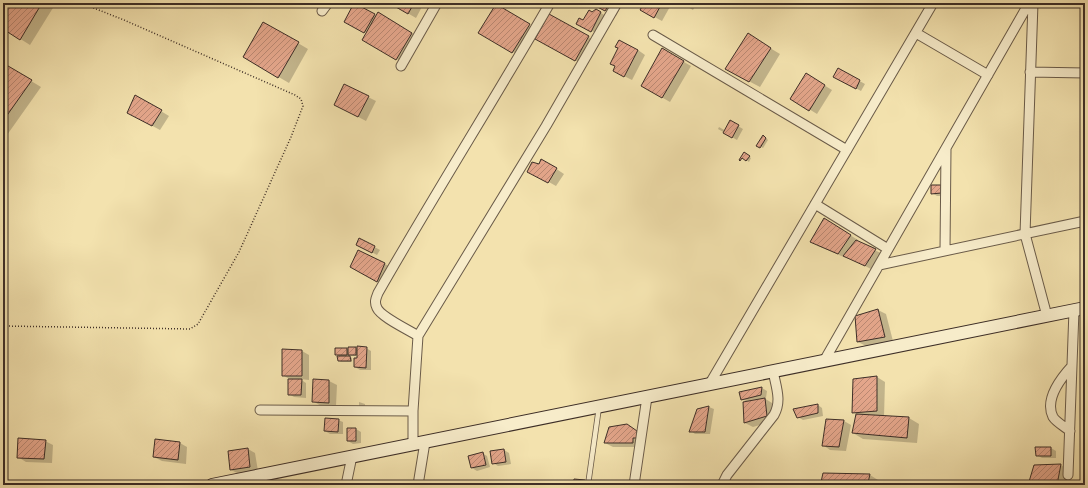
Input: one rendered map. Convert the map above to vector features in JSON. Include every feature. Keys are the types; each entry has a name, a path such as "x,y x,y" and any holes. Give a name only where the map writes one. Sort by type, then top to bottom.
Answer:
{"main road":[{"path":"212,485 1080,309"}],"street":[{"path":"322,11 328,3"},
{"path":"401,66 437,3"},
{"path":"418,336 390,320 377,308 375,301 378,292 550,3"},
{"path":"418,485 419,443 413,411 418,336 546,126 617,3"},
{"path":"709,384 934,3"},
{"path":"824,361 1029,3"},
{"path":"1033,3 1025,234 1047,316"},
{"path":"916,33 988,74"},
{"path":"652,35 847,150"},
{"path":"1030,72 1085,73"},
{"path":"945,250 946,148"},
{"path":"815,204 888,249"},
{"path":"879,264 1085,222"},
{"path":"1068,476 1072,366 1080,309"},
{"path":"1070,431 1053,417 1051,410 1052,401 1059,382 1072,366"},
{"path":"722,485 727,475 778,408 779,400 773,371"},
{"path":"634,485 648,397"},
{"path":"260,410 413,411"},
{"path":"346,485 352,456"}],"lane":[{"path":"588,485 599,407"}],"path":[{"path":"3,326 190,329 194,327 198,324 239,252 291,137 303,106 301,99 296,95 124,20 81,3"}],"building":[{"path":"3,3 42,3 20,40 3,29"},
{"path":"354,3 375,14 364,33 344,22"},
{"path":"389,3 414,3 408,14"},
{"path":"590,3 610,3 605,11"},
{"path":"644,3 662,3 654,18 640,10"},
{"path":"496,4 530,24 512,53 478,33"},
{"path":"596,9 601,12 591,32 576,24 579,18 583,20 589,10 592,12"},
{"path":"378,12 412,33 396,60 362,40"},
{"path":"549,14 589,36 575,61 535,39"},
{"path":"263,22 299,42 278,78 243,57"},
{"path":"748,33 771,48 749,82 725,69"},
{"path":"619,40 638,50 624,77 613,71 615,66 610,64 618,48 615,47"},
{"path":"662,48 684,61 662,98 641,86"},
{"path":"3,63 32,80 3,121"},
{"path":"838,68 860,80 856,89 833,77"},
{"path":"806,73 825,85 809,111 790,99"},
{"path":"344,84 369,96 358,117 334,105"},
{"path":"135,95 162,110 152,126 127,113"},
{"path":"730,120 739,125 732,138 723,133"},
{"path":"763,135 766,138 760,148 756,146"},
{"path":"744,152 750,156 746,161 742,158 740,161 739,160"},
{"path":"541,159 557,168 548,183 527,172 532,162 539,164"},
{"path":"931,185 941,185 941,193 931,194"},
{"path":"824,218 851,235 838,254 810,242"},
{"path":"359,238 375,246 372,253 356,245"},
{"path":"856,240 876,249 865,266 843,256"},
{"path":"358,250 385,263 377,282 350,267"},
{"path":"878,309 885,337 857,342 855,316"},
{"path":"357,346 367,347 366,368 354,367 354,358 357,358"},
{"path":"348,347 356,347 356,355 348,355"},
{"path":"335,348 347,348 347,355 335,355"},
{"path":"282,349 302,350 302,376 282,376"},
{"path":"337,356 350,356 351,361 338,361"},
{"path":"877,376 877,411 852,413 853,379"},
{"path":"288,379 302,379 301,395 288,395"},
{"path":"313,379 329,380 329,403 312,402"},
{"path":"762,387 761,395 741,400 739,392"},
{"path":"765,398 767,416 744,423 743,402"},
{"path":"818,404 818,413 797,418 793,409"},
{"path":"709,406 705,432 689,432 697,409"},
{"path":"856,414 909,417 907,438 852,433"},
{"path":"325,418 339,419 338,432 324,431"},
{"path":"826,419 844,420 839,447 822,446"},
{"path":"627,424 637,431 637,438 633,438 633,443 604,443 609,427"},
{"path":"347,428 356,428 356,441 347,441"},
{"path":"18,438 46,440 44,459 17,458"},
{"path":"155,439 180,442 178,460 153,457"},
{"path":"1035,447 1051,447 1051,456 1036,456"},
{"path":"248,448 250,467 230,470 228,451"},
{"path":"504,449 506,462 492,464 490,451"},
{"path":"483,452 486,465 471,468 468,456"},
{"path":"1061,464 1057,485 1028,485 1034,465"},
{"path":"823,473 870,474 868,483 821,482"},
{"path":"574,479 585,480 584,485 573,485"},
{"path":"532,481 548,482 548,485 532,485"}]}
